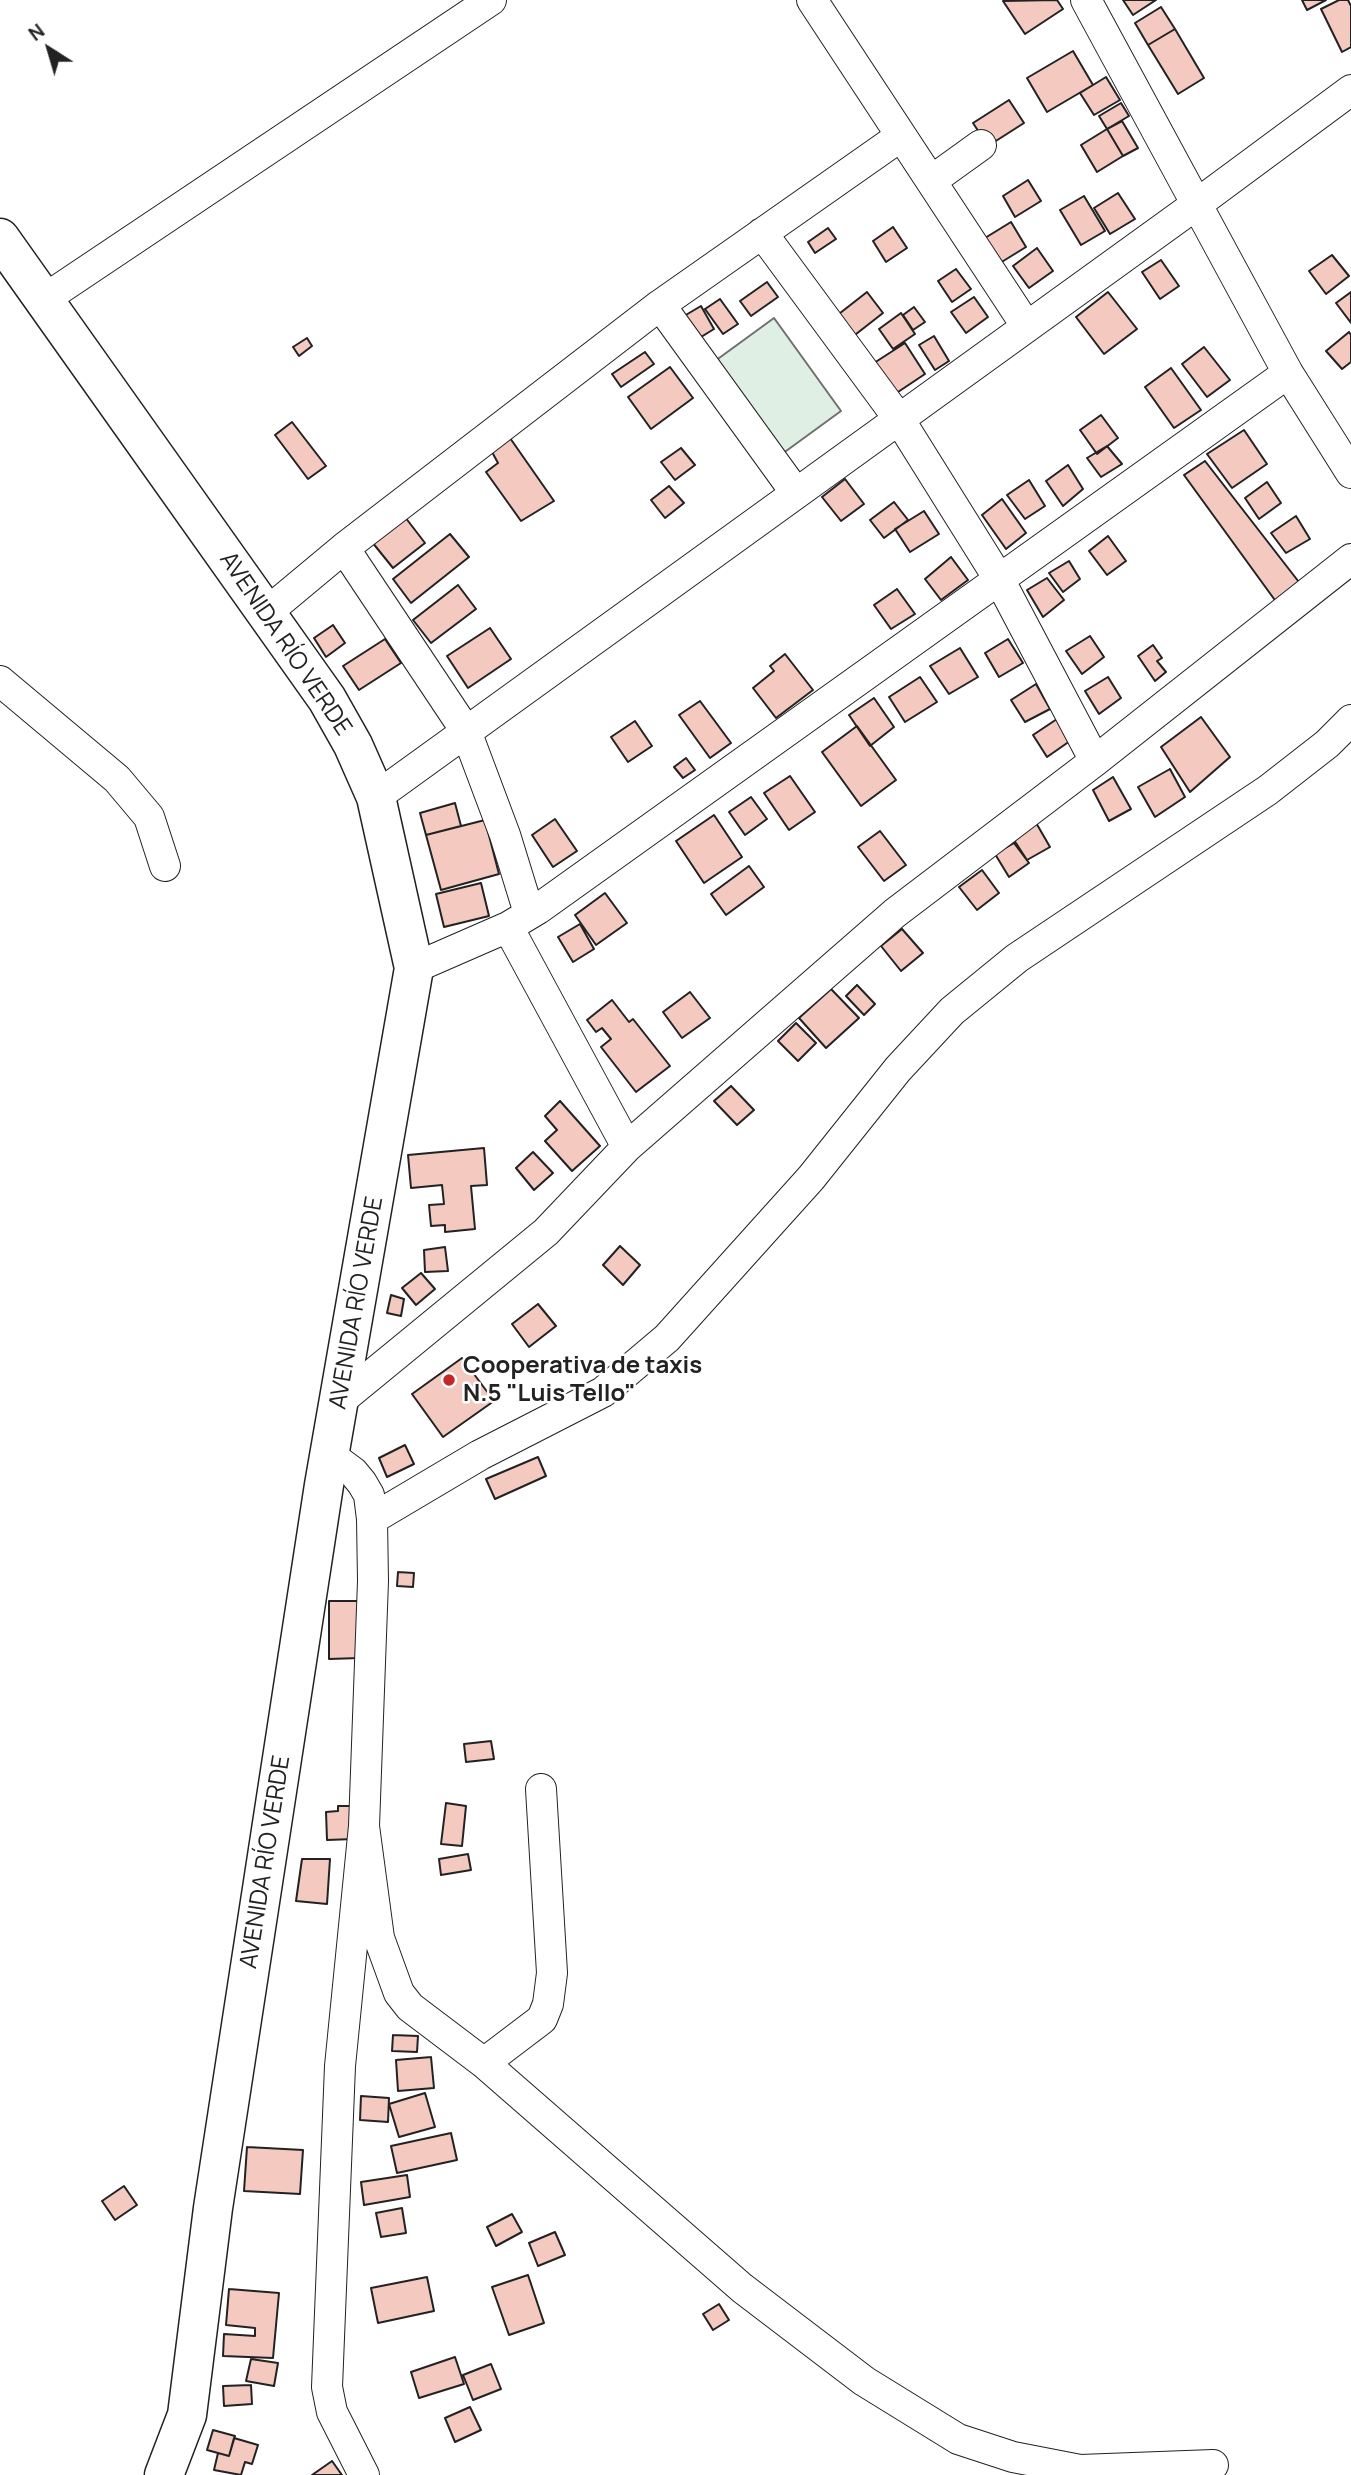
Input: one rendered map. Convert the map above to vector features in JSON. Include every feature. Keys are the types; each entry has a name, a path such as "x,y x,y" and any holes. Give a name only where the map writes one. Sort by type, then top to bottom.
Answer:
{"main road":[{"name":"AVENIDA RÍO VERDE","path":"0,238 327,699 353,745 376,797 414,968 330,1455 213,2208 187,2415 164,2475"}],"street":[{"path":"43,300 491,0"},
{"path":"812,0 1027,327"},
{"path":"1086,0 1289,373 1351,473"},
{"path":"376,797 1351,90"},
{"path":"266,613 344,548 660,305 901,136"},
{"path":"931,181 981,145"},
{"path":"762,233 899,419 999,579 1096,761"},
{"path":"660,305 796,493"},
{"path":"414,968 518,920 549,901 1289,373"},
{"path":"344,548 466,731 505,835 518,920 627,1147"},
{"path":"340,1401 546,1232 627,1147 895,913 1096,761 1351,559"},
{"path":"0,681 117,779 149,817 165,866"},
{"path":"372,1519 480,1455 603,1392 667,1338 811,1178 898,1069 952,1011 1017,958 1268,790 1339,749 1351,720"},
{"path":"330,1455 344,1464 362,1483 369,1495 372,1519 373,1581 364,1826 340,2066 327,2387 332,2412 364,2475"},
{"path":"484,2063 542,2019 548,2004 552,1973 541,1788"},
{"path":"364,1826 379,1938 399,1993 426,2021 484,2063 742,2288 864,2381 958,2439 1013,2457 1080,2469 1213,2465"}],"green space":[{"path":"774,318 841,411 782,454 715,361"}],"building":[{"path":"1057,0 1063,9 1025,34 1003,1"},
{"path":"1123,0 1156,0 1133,15"},
{"path":"1302,0 1326,0 1307,10"},
{"path":"1339,0 1348,0 1351,6 1351,47 1342,52 1321,9"},
{"path":"1161,7 1175,29 1148,45 1135,23"},
{"path":"1175,29 1204,78 1178,94 1148,45"},
{"path":"1073,51 1093,85 1047,112 1027,78"},
{"path":"1106,77 1120,100 1094,115 1080,93"},
{"path":"1009,100 1024,123 988,146 973,123"},
{"path":"1121,103 1129,116 1107,129 1099,116"},
{"path":"1122,121 1138,148 1123,156 1107,129"},
{"path":"1107,129 1123,156 1097,172 1081,145"},
{"path":"1028,180 1041,201 1015,217 1003,196"},
{"path":"1118,193 1135,219 1110,234 1094,208"},
{"path":"1084,196 1105,231 1081,245 1060,210"},
{"path":"1011,222 1026,247 1000,263 985,238"},
{"path":"893,227 907,248 886,262 873,241"},
{"path":"828,228 836,239 815,253 808,242"},
{"path":"1037,248 1053,271 1029,288 1013,266"},
{"path":"1332,255 1349,276 1326,294 1309,271"},
{"path":"1161,260 1179,286 1160,299 1142,272"},
{"path":"956,269 971,289 952,302 938,281"},
{"path":"767,282 778,297 751,316 740,301"},
{"path":"867,292 883,313 851,338 835,317"},
{"path":"1108,292 1137,329 1104,354 1076,317"},
{"path":"1351,292 1351,323 1336,303"},
{"path":"974,297 988,317 966,333 951,312"},
{"path":"720,299 738,324 723,334 705,309"},
{"path":"701,306 714,329 693,342 679,319"},
{"path":"914,307 925,322 913,330 903,315"},
{"path":"901,313 915,334 893,349 879,329"},
{"path":"1349,332 1351,362 1342,369 1326,351"},
{"path":"934,336 949,361 935,370 919,345"},
{"path":"307,338 312,346 299,356 293,347"},
{"path":"905,343 925,374 895,394 874,363"},
{"path":"1204,347 1230,380 1207,397 1182,364"},
{"path":"645,352 654,364 621,387 612,374"},
{"path":"670,367 693,398 651,429 628,397"},
{"path":"1171,368 1201,410 1174,428 1145,387"},
{"path":"1101,415 1118,438 1097,454 1080,430"},
{"path":"292,422 326,466 308,479 275,435"},
{"path":"1244,430 1267,464 1232,488 1207,454"},
{"path":"510,438 554,501 521,521 486,472 498,463 492,452"},
{"path":"1107,446 1122,464 1101,477 1087,458"},
{"path":"681,448 695,465 675,480 661,462"},
{"path":"1205,461 1302,586 1277,603 1184,475"},
{"path":"1068,465 1083,489 1063,506 1046,481"},
{"path":"845,479 864,504 841,521 822,497"},
{"path":"1029,480 1045,506 1025,519 1007,495"},
{"path":"1267,482 1281,503 1259,519 1245,498"},
{"path":"669,486 684,503 665,518 651,500"},
{"path":"1002,499 1026,533 1006,549 982,515"},
{"path":"894,502 908,520 884,538 870,520"},
{"path":"924,511 939,534 910,552 895,529"},
{"path":"1296,516 1310,539 1286,553 1271,533"},
{"path":"405,517 425,543 393,568 372,542"},
{"path":"450,534 469,557 411,603 393,579"},
{"path":"1108,536 1126,561 1107,575 1089,551"},
{"path":"951,557 968,580 941,600 925,579"},
{"path":"1069,561 1080,579 1063,592 1049,573"},
{"path":"1047,578 1064,600 1043,617 1027,590"},
{"path":"458,585 476,609 431,643 413,620"},
{"path":"897,589 915,614 891,629 874,605"},
{"path":"333,625 345,643 326,657 314,638"},
{"path":"490,628 511,659 468,688 447,656"},
{"path":"1090,636 1104,657 1082,674 1066,651"},
{"path":"385,639 401,663 359,690 343,666"},
{"path":"1008,639 1023,663 999,677 985,653"},
{"path":"1153,645 1162,658 1157,661 1166,672 1155,681 1138,656"},
{"path":"960,648 978,677 949,694 930,666"},
{"path":"785,654 813,690 776,718 753,688 774,671 770,666"},
{"path":"920,677 937,702 905,722 889,697"},
{"path":"1108,677 1121,698 1099,714 1085,691"},
{"path":"1036,684 1050,709 1025,722 1011,700"},
{"path":"874,698 894,727 870,746 849,715"},
{"path":"700,701 731,743 710,758 679,715"},
{"path":"1201,717 1230,757 1190,792 1161,747"},
{"path":"1057,719 1070,741 1047,757 1033,735"},
{"path":"635,721 652,746 628,762 611,737"},
{"path":"857,726 896,780 861,806 822,752"},
{"path":"686,758 695,770 683,778 674,767"},
{"path":"1170,769 1185,797 1155,817 1138,787"},
{"path":"790,776 815,812 789,830 764,793"},
{"path":"1113,777 1131,809 1109,821 1093,790"},
{"path":"751,797 767,819 745,835 729,812"},
{"path":"455,803 461,826 426,835 420,813"},
{"path":"714,815 742,857 704,883 676,841"},
{"path":"555,819 577,851 553,867 532,835"},
{"path":"485,820 499,874 441,890 426,835"},
{"path":"1035,821 1050,847 1027,860 1012,837"},
{"path":"880,831 906,865 884,881 858,847"},
{"path":"1014,843 1029,863 1009,877 995,854"},
{"path":"749,866 764,887 726,915 711,894"},
{"path":"982,870 999,893 977,910 959,887"},
{"path":"481,883 489,916 444,927 436,894"},
{"path":"605,893 627,923 596,945 575,915"},
{"path":"580,924 594,949 573,962 558,937"},
{"path":"902,929 923,953 901,971 881,946"},
{"path":"857,985 875,1004 864,1015 846,996"},
{"path":"831,989 859,1018 826,1048 799,1018"},
{"path":"690,992 710,1018 682,1038 663,1012"},
{"path":"612,1000 629,1022 633,1019 670,1066 636,1092 601,1047 611,1039 602,1028 596,1032 587,1020"},
{"path":"796,1023 816,1043 798,1061 778,1041"},
{"path":"731,1086 754,1110 737,1125 714,1101"},
{"path":"560,1101 600,1146 572,1171 545,1141 557,1130 545,1116"},
{"path":"484,1148 487,1185 471,1186 475,1229 445,1232 445,1225 431,1226 429,1205 444,1204 442,1185 411,1188 408,1155"},
{"path":"533,1152 553,1173 534,1190 516,1168"},
{"path":"620,1246 640,1265 623,1285 603,1265"},
{"path":"445,1247 448,1271 425,1272 424,1250"},
{"path":"421,1273 435,1289 416,1305 402,1288"},
{"path":"391,1295 404,1299 401,1316 387,1313"},
{"path":"538,1304 556,1326 529,1347 512,1324"},
{"path":"462,1358 494,1401 443,1437 412,1394"},
{"path":"405,1445 414,1464 387,1477 379,1458"},
{"path":"538,1457 546,1476 495,1499 486,1479"},
{"path":"398,1572 414,1573 413,1587 397,1586"},
{"path":"329,1601 360,1601 360,1658 329,1659"},
{"path":"491,1741 494,1759 466,1762 464,1744"},
{"path":"446,1803 466,1806 462,1846 441,1844"},
{"path":"338,1806 353,1806 354,1839 327,1840 326,1812 338,1811"},
{"path":"468,1854 471,1870 441,1875 439,1859"},
{"path":"302,1859 330,1859 327,1904 296,1901"},
{"path":"393,2035 418,2036 417,2052 392,2051"},
{"path":"431,2057 434,2088 398,2091 396,2060"},
{"path":"425,2093 435,2127 399,2137 389,2104"},
{"path":"361,2096 389,2098 388,2122 360,2120"},
{"path":"451,2133 457,2160 397,2173 391,2146"},
{"path":"247,2147 303,2150 300,2194 244,2191"},
{"path":"407,2175 410,2197 364,2205 361,2182"},
{"path":"124,2186 137,2205 115,2220 102,2201"},
{"path":"402,2208 406,2233 381,2237 376,2213"},
{"path":"512,2214 522,2232 496,2246 487,2227"},
{"path":"555,2232 565,2255 538,2266 529,2243"},
{"path":"528,2275 544,2323 509,2335 492,2287"},
{"path":"427,2277 434,2311 378,2323 371,2288"},
{"path":"229,2289 279,2293 273,2358 223,2356 224,2334 255,2336 255,2328 226,2325"},
{"path":"719,2304 729,2320 713,2330 703,2314"},
{"path":"455,2357 464,2384 419,2398 411,2372"},
{"path":"251,2359 278,2363 274,2386 246,2381"},
{"path":"491,2364 501,2389 473,2400 463,2375"},
{"path":"251,2385 252,2404 224,2406 223,2386"},
{"path":"470,2407 481,2430 455,2442 445,2418"},
{"path":"213,2430 235,2436 229,2456 207,2450"},
{"path":"234,2438 258,2445 252,2464 245,2462 241,2475 214,2470 218,2453 229,2456"},
{"path":"332,2461 342,2475 312,2475"}],"place":[{"name":"Cooperativa de taxis N.5 \"Luis Tello\"","path":"449,1380"}]}
